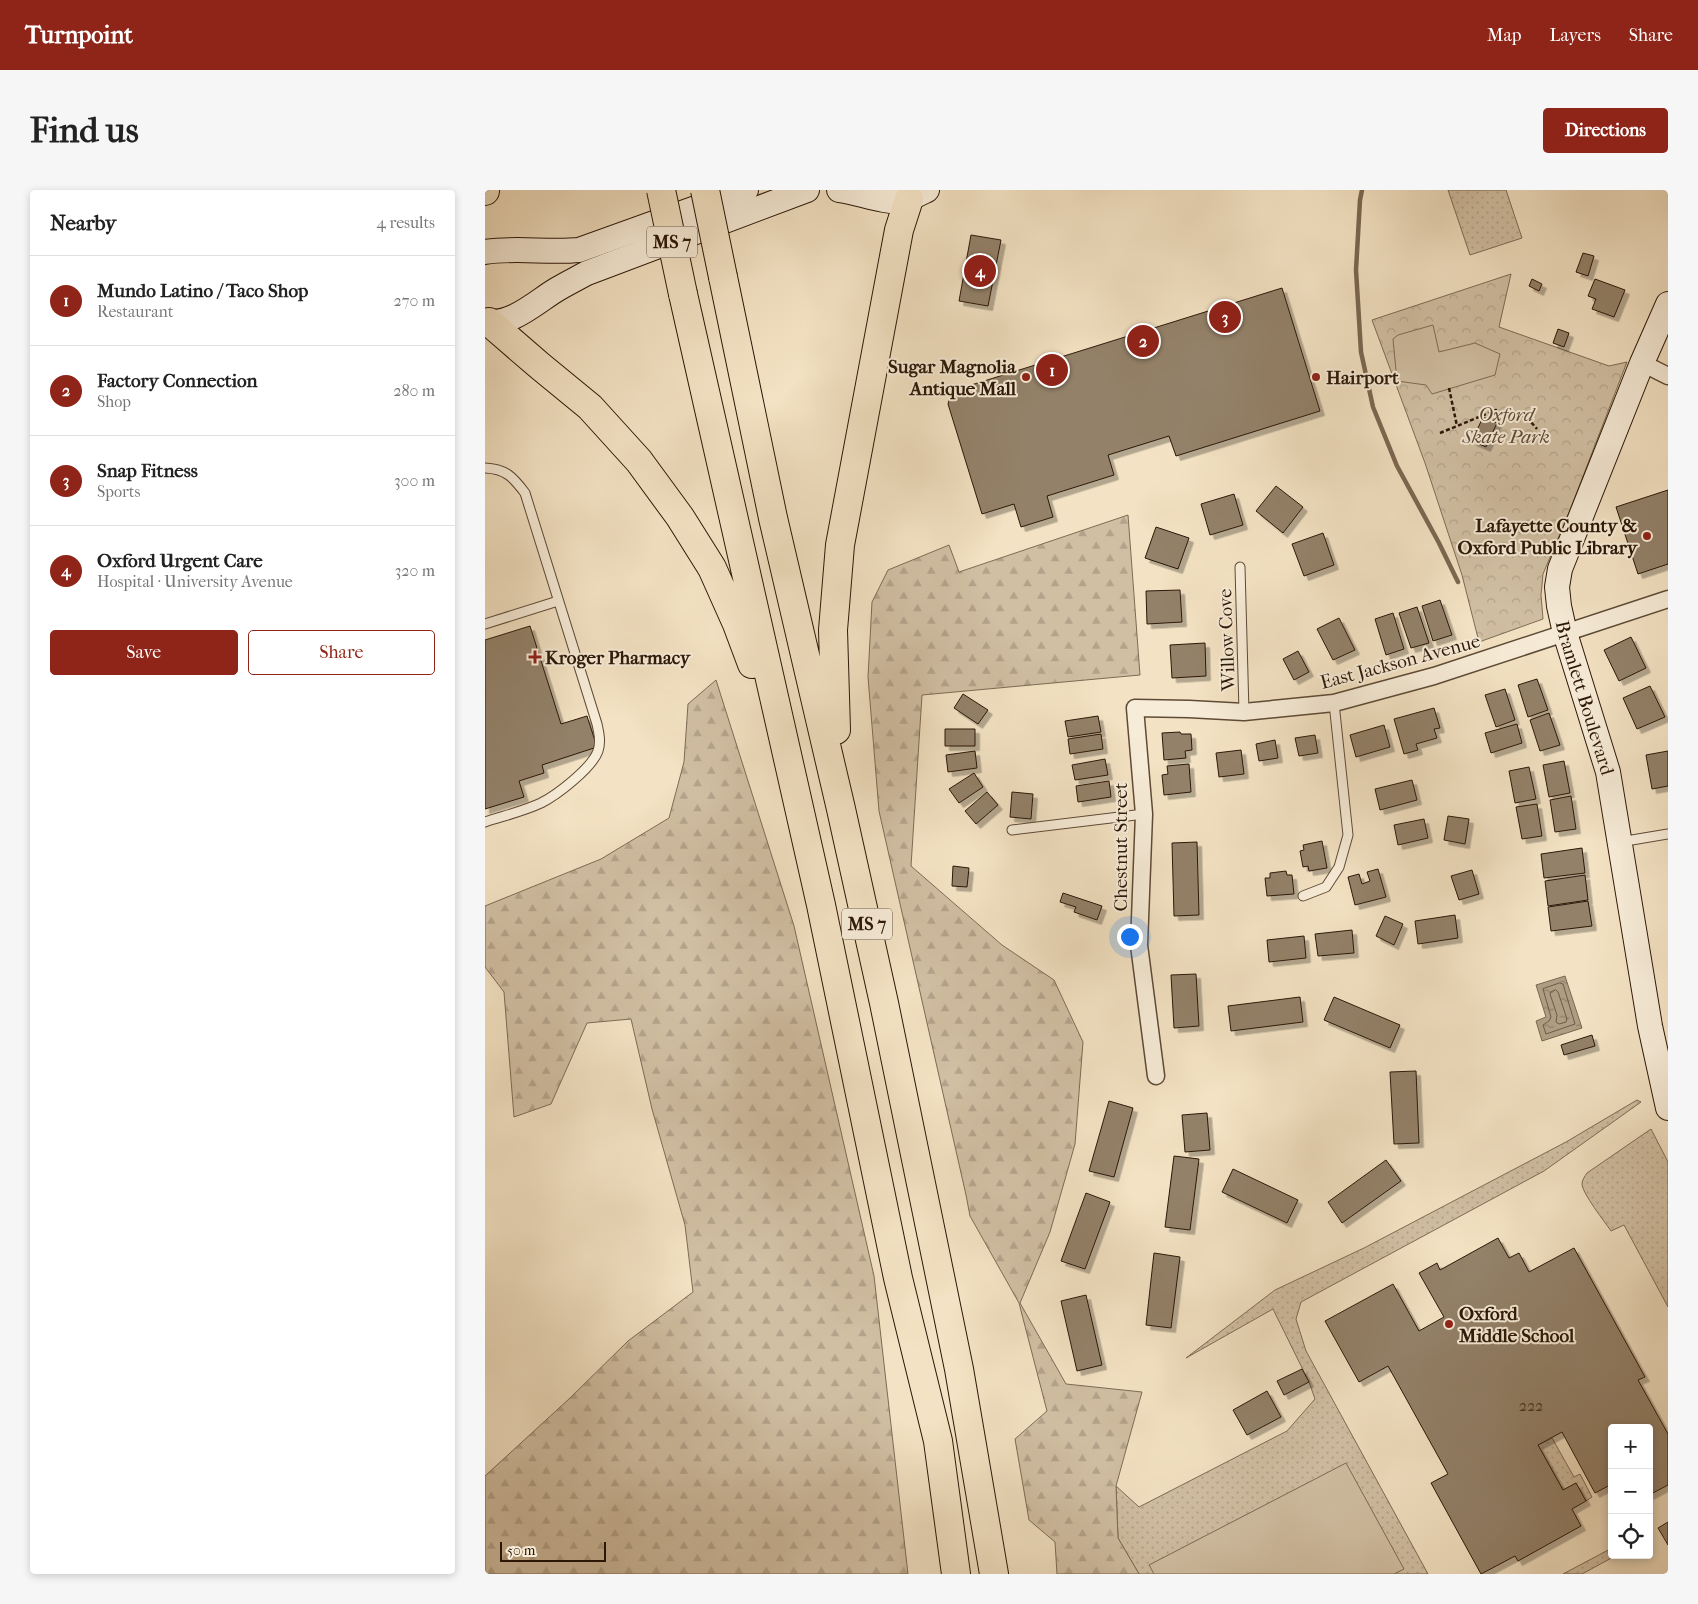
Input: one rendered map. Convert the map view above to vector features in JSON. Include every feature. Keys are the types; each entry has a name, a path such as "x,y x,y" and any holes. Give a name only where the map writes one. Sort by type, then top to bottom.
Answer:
{"highway":[{"name":"MS 7","path":"661,190 821,904 898,1278 938,1441 956,1574"},
{"name":"MS 7","path":"705,190 773,518 884,1003 959,1369 994,1574"},
{"path":"841,809 834,692 833,630 840,545 896,246 918,194"},
{"path":"487,321 590,407 639,461 680,517 712,568 737,624 787,757"}],"street":[{"path":"485,252 507,250 559,252 579,250 746,190"},
{"path":"487,321 507,319 526,310 556,290 587,273 807,190"},
{"path":"839,190 900,201 918,194"},
{"name":"Bramlett Boulevard","path":"1667,1104 1650,1026 1608,772 1565,633 1557,587 1560,569 1642,363 1668,304"},
{"path":"1642,363 1668,376"},
{"name":"East Jackson Avenue","path":"1135,708 1244,712 1334,703 1434,676 1668,599"},
{"name":"Chestnut Street","path":"1135,708 1144,814 1139,945 1156,1076"}],"lane":[{"path":"485,468 505,471 515,479 525,493 597,724 600,739 598,751 591,764 541,803 485,822"},
{"name":"Willow Cove","path":"1240,567 1244,712"},
{"path":"485,624 558,601"},
{"path":"1303,896 1326,887 1339,867 1348,835 1334,703"},
{"path":"1012,830 1144,814"},
{"path":"1619,842 1668,834"}],"path":[{"path":"1449,388 1457,426"},
{"path":"1440,433 1496,410 1498,416 1522,414 1537,429"}],"green space":[{"path":"1448,190 1506,190 1522,238 1470,255"},
{"name":"Oxford Skate Park","path":"1511,274 1499,327 1609,366 1627,362 1570,510 1543,574 1541,595 1543,619 1479,642 1462,575 1425,463 1372,320"},
{"path":"1433,325 1439,352 1475,343 1500,354 1495,375 1432,394 1426,385 1397,381 1393,339 1398,335"},
{"path":"1128,515 1140,675 922,695 911,866 1002,945 1054,980 1083,1042 1075,1144 1050,1232 1020,1303 1066,1384 1142,1392 1116,1486 1118,1538 1139,1574 1057,1574 1055,1542 1029,1520 1015,1439 1047,1411 1019,1303 970,1216 879,811 868,677 872,602 888,570 949,545 959,572"},
{"path":"716,680 794,926 874,1276 908,1574 485,1574 485,1476 570,1398 628,1341 693,1292 685,1225 652,1109 631,1019 587,1023 551,1104 514,1117 504,992 485,967 485,906 601,859 669,818 684,762 688,704"},
{"path":"1637,1100 1641,1102 1544,1171 1301,1302 1296,1319 1306,1351 1428,1574 1139,1574 1118,1538 1116,1486 1139,1507 1287,1431 1315,1399 1309,1382 1273,1309 1186,1358 1275,1290 1364,1248 1566,1142"},
{"path":"1651,1129 1668,1162 1668,1307 1624,1225 1611,1231 1590,1200 1582,1184 1587,1173"},
{"path":"1552,1438 1574,1477 1580,1474 1592,1497 1586,1501 1576,1483 1563,1490 1538,1445"},
{"path":"1346,1463 1404,1569 1394,1574 1154,1574 1149,1565"},
{"path":"1608,1550 1608,1559 1610,1559 1582,1574 1563,1574"}],"water":[{"path":"1565,976 1582,1028 1542,1041 1536,1021 1546,1017 1536,985"}],"building":[{"path":"971,235 1001,240 988,306 959,301"},
{"path":"1583,253 1594,256 1588,276 1576,272"},
{"path":"1532,279 1542,284 1539,291 1529,286"},
{"path":"1595,279 1625,290 1614,317 1592,309 1596,299 1588,296"},
{"path":"1282,288 1320,411 1176,456 1169,436 1108,455 1114,475 1047,496 1053,517 1021,527 1014,504 982,514 948,404 952,391"},
{"path":"1558,329 1569,333 1564,347 1553,343"},
{"path":"1483,417 1497,423 1486,447 1472,441"},
{"path":"1276,486 1303,507 1283,533 1256,511"},
{"name":"Lafayette County & Oxford Public Library","path":"1668,490 1668,564 1638,574 1616,507"},
{"path":"1234,494 1243,525 1210,535 1201,504"},
{"path":"1156,527 1189,538 1178,569 1145,558"},
{"path":"1323,533 1334,565 1304,576 1292,544"},
{"path":"1180,590 1182,622 1147,624 1146,591"},
{"path":"1440,600 1452,635 1433,641 1422,606"},
{"path":"1417,607 1429,643 1411,648 1399,613"},
{"path":"1393,613 1404,649 1386,655 1375,619"},
{"path":"1339,618 1355,650 1333,660 1317,629"},
{"path":"530,626 561,724 587,716 597,747 542,765 544,773 519,781 524,797 485,809 485,640"},
{"path":"1631,637 1646,668 1619,681 1604,650"},
{"path":"1205,643 1206,676 1172,678 1170,645"},
{"path":"1298,651 1309,672 1294,680 1283,659"},
{"path":"1537,679 1548,710 1528,717 1518,685"},
{"path":"1650,686 1665,717 1637,729 1623,698"},
{"path":"1505,689 1515,720 1496,727 1485,695"},
{"path":"963,694 988,710 978,724 954,708"},
{"path":"1434,708 1440,728 1434,729 1437,738 1416,744 1418,750 1404,754 1394,719"},
{"path":"1549,713 1560,745 1540,751 1530,720"},
{"path":"1098,716 1101,732 1068,737 1065,721"},
{"path":"1517,724 1522,743 1491,753 1485,733"},
{"path":"1384,725 1390,747 1356,757 1350,735"},
{"path":"945,729 975,729 975,746 945,746"},
{"path":"1180,732 1181,734 1191,734 1192,750 1185,751 1186,758 1164,760 1162,733"},
{"path":"1101,734 1103,749 1070,754 1068,739"},
{"path":"1315,735 1318,753 1299,756 1295,738"},
{"path":"1275,740 1278,758 1259,761 1256,744"},
{"path":"1241,750 1244,774 1219,777 1216,753"},
{"path":"975,751 977,768 948,772 946,755"},
{"path":"1668,751 1668,786 1652,789 1646,755"},
{"path":"1105,759 1108,775 1075,780 1072,765"},
{"path":"1564,761 1570,793 1549,797 1543,765"},
{"path":"1189,764 1191,792 1164,795 1162,775 1168,774 1167,766"},
{"path":"1529,767 1536,799 1515,803 1509,771"},
{"path":"974,773 983,787 959,803 949,789"},
{"path":"1412,780 1417,800 1380,810 1375,789"},
{"path":"1109,781 1111,797 1078,802 1076,786"},
{"path":"987,792 998,805 976,824 965,811"},
{"path":"1012,792 1033,794 1031,819 1010,817"},
{"path":"1571,796 1576,829 1555,832 1550,800"},
{"path":"1537,804 1542,836 1522,839 1516,807"},
{"path":"1448,816 1469,819 1465,844 1444,840"},
{"path":"1424,819 1428,838 1398,845 1394,825"},
{"path":"1322,841 1327,868 1309,871 1308,866 1303,867 1300,851 1304,850 1303,845"},
{"path":"1197,842 1199,915 1174,916 1172,843"},
{"path":"1582,848 1585,873 1544,878 1541,854"},
{"path":"953,866 969,868 967,887 952,886"},
{"path":"1378,869 1386,897 1355,905 1348,877 1359,874 1362,884 1370,881 1367,872"},
{"path":"1472,870 1479,894 1459,900 1451,876"},
{"path":"1286,871 1287,875 1292,875 1294,894 1267,896 1265,878 1270,878 1270,873"},
{"path":"1585,875 1588,900 1548,906 1545,881"},
{"path":"1063,893 1102,906 1097,920 1074,912 1076,907 1060,902"},
{"path":"1588,901 1592,926 1551,931 1548,907"},
{"path":"1455,915 1458,938 1418,944 1415,921"},
{"path":"1385,916 1403,924 1394,945 1376,936"},
{"path":"1352,930 1354,953 1318,956 1315,934"},
{"path":"1304,936 1306,958 1269,962 1267,940"},
{"path":"1196,974 1199,1026 1174,1028 1171,975"},
{"path":"1300,997 1303,1022 1231,1031 1228,1006"},
{"path":"1334,997 1400,1025 1390,1048 1324,1020"},
{"path":"1592,1035 1595,1046 1564,1055 1561,1045"},
{"path":"1416,1071 1419,1143 1394,1144 1390,1072"},
{"path":"1109,1101 1133,1108 1114,1177 1089,1171"},
{"path":"1207,1113 1210,1150 1185,1152 1182,1115"},
{"path":"1174,1156 1199,1159 1190,1230 1165,1227"},
{"path":"1386,1160 1401,1181 1342,1223 1328,1202"},
{"path":"1233,1169 1298,1200 1287,1223 1222,1192"},
{"path":"1086,1193 1110,1202 1085,1269 1061,1261"},
{"path":"1498,1238 1509,1258 1519,1253 1529,1272 1574,1248 1645,1377 1638,1380 1668,1434 1668,1485 1653,1493 1653,1424 1608,1424 1608,1486 1595,1493 1562,1432 1538,1445 1563,1490 1576,1483 1586,1501 1572,1509 1581,1526 1518,1561 1515,1556 1481,1574 1431,1483 1448,1474 1388,1366 1359,1382 1325,1321 1393,1284 1419,1331 1444,1317 1419,1273 1437,1263 1440,1270"},
{"path":"1154,1253 1180,1257 1171,1328 1146,1325"},
{"path":"1086,1295 1102,1365 1077,1371 1061,1301"},
{"path":"1302,1369 1309,1382 1284,1395 1277,1381"},
{"path":"1267,1391 1281,1417 1247,1435 1233,1410"},
{"path":"1668,1522 1668,1545 1658,1528"}],"waterway":[{"path":"1362,190 1356,270 1361,352 1373,407 1397,466 1458,582"}],"place":[{"name":"Oxford Urgent Care","path":"980,271"},
{"name":"Snap Fitness","path":"1225,317"},
{"name":"Factory Connection","path":"1143,341"},
{"name":"Mundo Latino / Taco Shop","path":"1052,370"},
{"name":"Sugar Magnolia Antique Mall","path":"1026,377"},
{"name":"Hairport","path":"1316,377"},
{"name":"Lafayette County & Oxford Public Library","path":"1647,536"},
{"name":"Kroger Pharmacy","path":"535,657"},
{"name":"Oxford Middle School","path":"1449,1324"}]}
